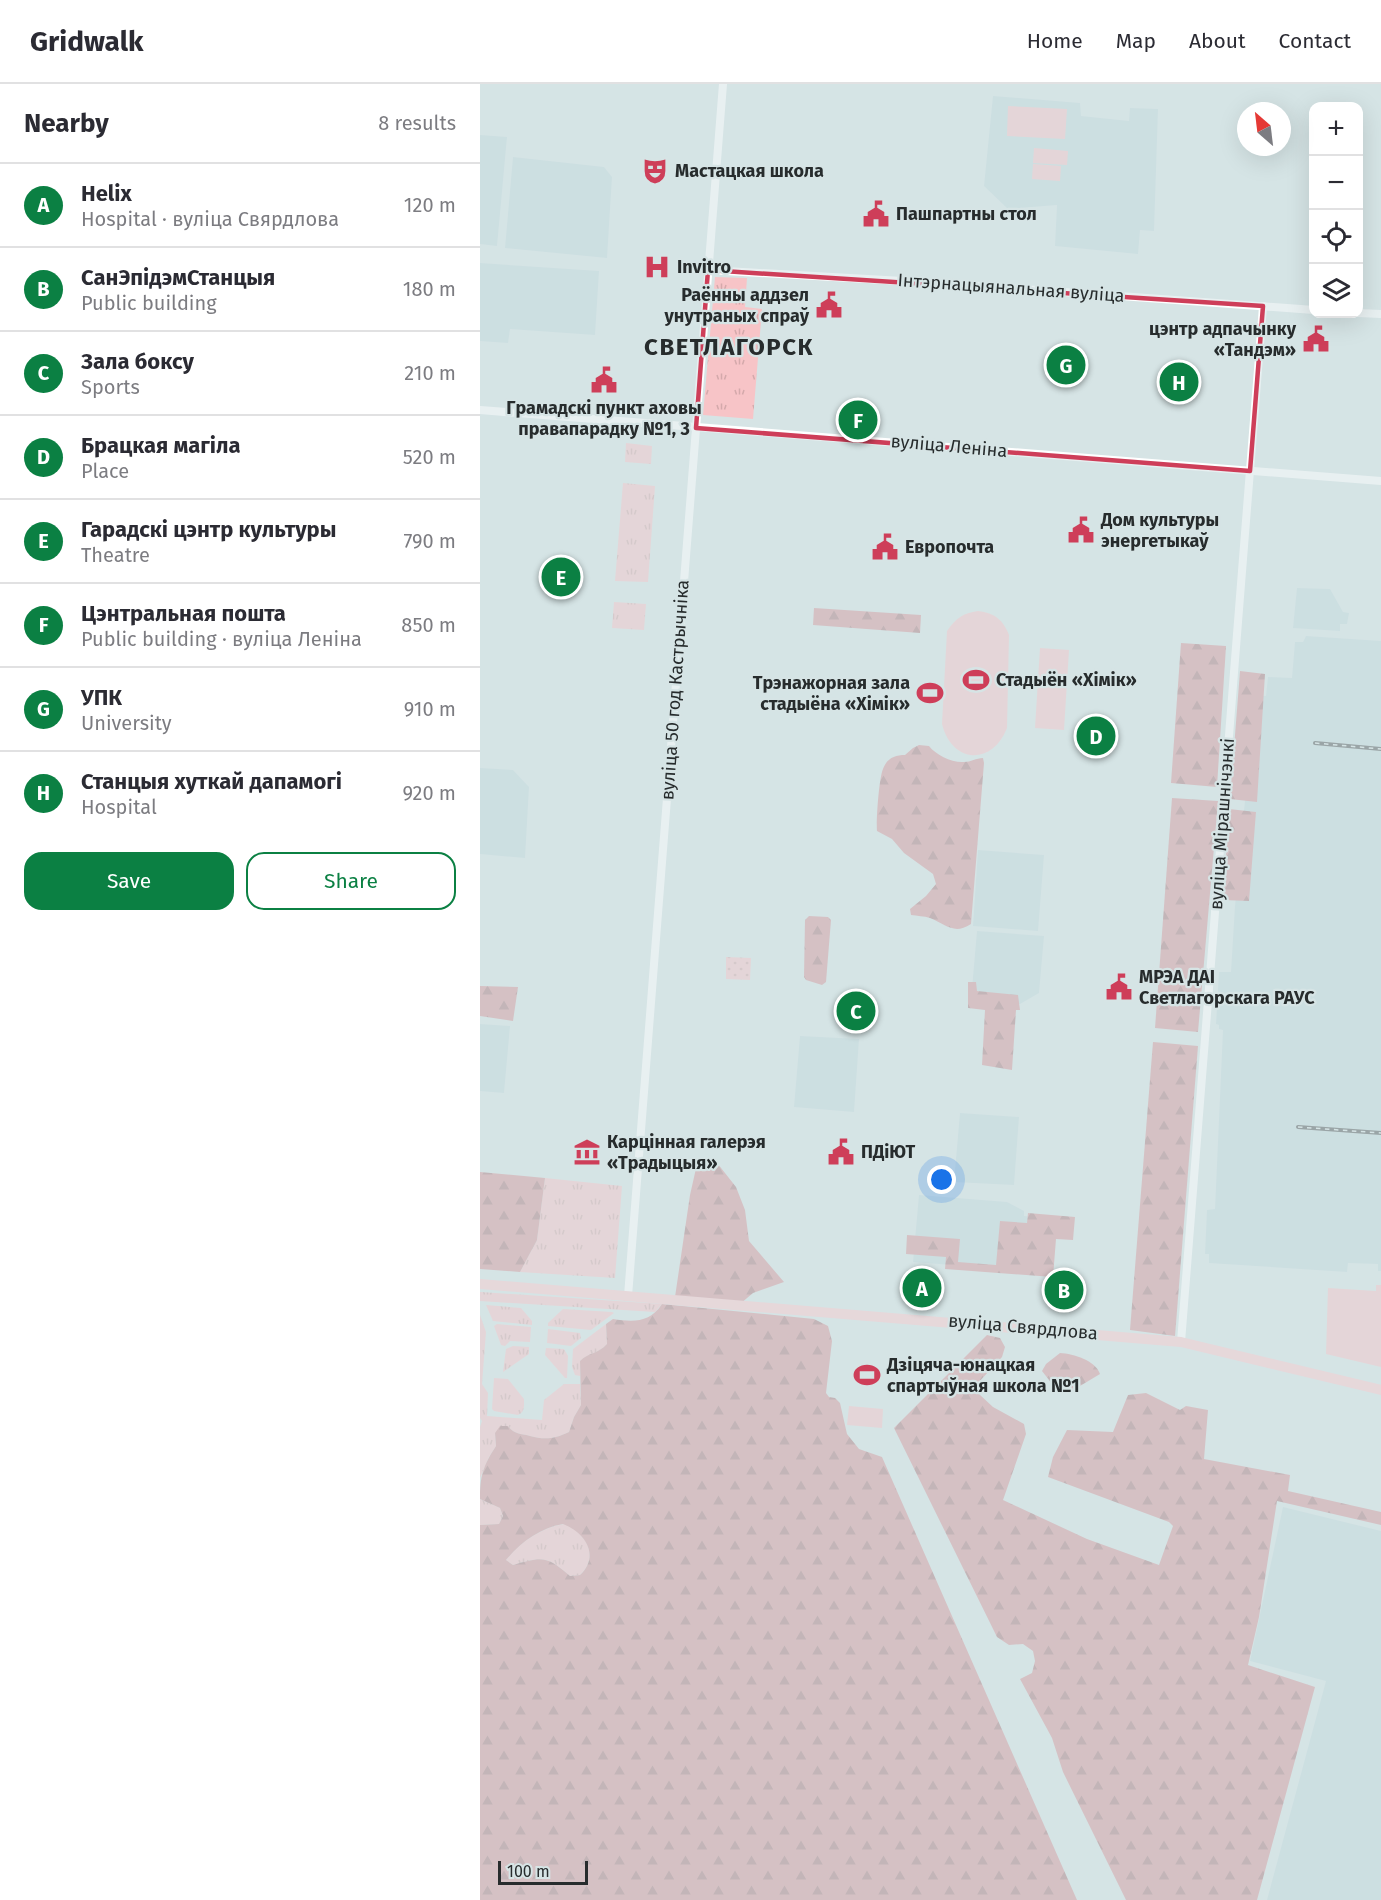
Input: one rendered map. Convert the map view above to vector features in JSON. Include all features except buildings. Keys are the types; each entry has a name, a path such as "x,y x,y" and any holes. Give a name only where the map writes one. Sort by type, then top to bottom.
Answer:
{"main road":[{"name":"вуліца Свярдлова","path":"480,1284 1181,1342 1381,1390"}],"street":[{"name":"вуліца 50 год Кастрычніка","path":"628,1296 723,84"},
{"name":"Інтэрнацыянальная вуліца","path":"708,270 973,285 1309,310"},
{"name":"вуліца Мірашнічэнкі","path":"1181,1342 1263,306"},
{"path":"1363,313 1381,314"},
{"name":"вуліца Леніна","path":"480,410 1381,481"}],"highlighted area":[{"path":"708,270 1263,306 1250,471 696,428"}],"shaded area":[{"path":"993,96 1080,103 1081,116 1129,121 1130,108 1158,109 1154,231 1140,230 1138,254 1055,246 1057,205 1008,209 984,186"},
{"path":"480,135 507,137 497,246 480,244"},
{"path":"513,157 604,167 612,177 607,258 505,248"},
{"path":"480,263 599,271 595,335 510,329 508,343 480,341"},
{"path":"1297,588 1330,589 1343,612 1349,613 1347,624 1340,624 1340,631 1293,628"},
{"path":"1306,636 1381,641 1381,1271 1378,1271 1378,1264 1348,1263 1347,1272 1209,1263 1209,1254 1205,1254 1207,1210 1215,1209 1223,1030 1219,1029 1219,1025 1216,1024 1219,972 1231,972 1255,695 1266,696 1268,677 1292,678 1295,642 1303,642"},
{"path":"480,768 513,770 529,787 525,858 480,854"},
{"path":"978,850 1044,855 1038,931 973,926"},
{"path":"977,931 1044,936 1039,993 1020,1004 971,1000"},
{"path":"480,1024 510,1026 504,1093 480,1091"},
{"path":"800,1036 859,1039 854,1112 794,1107"},
{"path":"960,1113 1019,1117 1014,1185 954,1182"},
{"path":"919,1195 1007,1202 1024,1211 1024,1216 1034,1217 1019,1270 913,1262"},
{"path":"1283,1507 1381,1531 1381,1900 1267,1900 1326,1681 1250,1661"}],"green space":[{"path":"1008,106 1067,109 1065,139 1007,136"},
{"path":"1034,148 1068,151 1067,165 1033,163"},
{"path":"1033,164 1061,166 1060,181 1032,179"},
{"path":"715,277 747,278 745,307 762,309 753,419 703,415"},
{"path":"626,443 652,446 651,464 625,462"},
{"path":"623,483 655,486 648,582 615,581"},
{"path":"614,602 646,604 644,630 612,628"},
{"path":"814,608 921,615 920,633 813,625"},
{"name":"Стадыён «Хімік»","path":"978,611 998,618 1009,635 1007,728 992,749 973,755 963,753 954,747 942,724 947,631 960,617"},
{"path":"1181,643 1226,646 1217,787 1171,783"},
{"path":"1040,648 1069,650 1064,730 1035,728"},
{"path":"1240,671 1265,674 1257,802 1230,799"},
{"path":"919,745 929,746 949,760 967,762 983,758 971,924 960,929 950,928 928,917 911,915 910,909 936,884 933,874 904,853 892,839 877,831 879,790 885,765 892,758 905,755"},
{"path":"1172,798 1218,801 1198,1032 1155,1028"},
{"path":"1229,809 1256,812 1249,901 1223,900"},
{"path":"809,916 828,917 831,920 826,982 822,985 806,980 804,977 805,920"},
{"path":"726,957 751,958 750,980 726,979"},
{"path":"968,982 976,982 977,991 1018,995 1020,1010 1016,1010 1012,1070 982,1065 985,1010 968,1008"},
{"path":"480,986 518,987 513,1021 480,1016"},
{"path":"1153,1042 1198,1046 1175,1336 1130,1330"},
{"path":"714,1159 736,1187 745,1210 749,1241 784,1282 753,1293 740,1304 675,1297 690,1195 697,1164"},
{"path":"480,1172 545,1178 537,1240 520,1272 480,1269"},
{"path":"545,1178 622,1186 615,1278 520,1272 537,1240"},
{"path":"1028,1213 1075,1217 1073,1240 1056,1239 1053,1277 945,1269 946,1257 906,1254 907,1235 960,1239 958,1262 996,1265 1000,1221 1027,1223"},
{"path":"1376,1285 1381,1285 1381,1367 1326,1354 1328,1288 1376,1291"},
{"path":"480,1292 662,1304 655,1312 480,1301"},
{"path":"662,1304 814,1319 828,1326 832,1341 826,1393 840,1403 847,1434 859,1449 882,1457 1077,1900 480,1900 480,1525 499,1524 503,1516 500,1508 480,1499 483,1471 496,1446 495,1433 500,1426 508,1426 515,1432 540,1438 550,1438 569,1432 581,1405 580,1361 607,1344 606,1324 613,1319 641,1320","holes":["563,1524 584,1539 588,1546 589,1560 580,1575 570,1576 549,1561 537,1559 513,1565 506,1560 518,1547 539,1532"]},
{"path":"486,1305 521,1308 532,1321 532,1325 493,1321"},
{"path":"563,1309 614,1313 591,1330 548,1326 548,1323"},
{"path":"480,1315 486,1332 482,1384 488,1393 487,1416 542,1420 544,1400 564,1384 580,1384 581,1405 569,1432 559,1436 535,1437 515,1432 508,1426 495,1433 496,1446 480,1478 482,1421 480,1418"},
{"path":"497,1324 531,1327 530,1342 510,1341 505,1346 501,1345 494,1326"},
{"path":"606,1324 607,1344 580,1361 580,1376 575,1375 572,1367 573,1349"},
{"path":"548,1329 580,1333 581,1338 571,1346 547,1343"},
{"path":"987,1335 1000,1338 1005,1347 1002,1357 978,1383 979,1394 993,1407 1024,1424 1026,1434 1003,1500 1087,1539 1159,1565 1173,1526 1169,1522 1048,1477 1053,1457 1067,1430 1113,1432 1128,1395 1146,1393 1180,1410 1186,1406 1208,1410 1204,1459 1290,1475 1288,1491 1381,1512 1381,1525 1277,1501 1259,1617 1248,1665 1315,1687 1257,1900 1126,1900 1063,1772 1052,1738 1020,1679 1032,1673 1035,1661 1033,1651 1023,1644 1009,1645 997,1637 894,1428"},
{"path":"513,1346 529,1347 529,1354 503,1372 506,1349"},
{"path":"546,1348 564,1349 568,1356 567,1378 545,1355"},
{"path":"1060,1353 1089,1361 1100,1374 1070,1392 1056,1389 1042,1371 1046,1364"},
{"path":"494,1378 508,1379 524,1399 524,1408 520,1414 492,1409"},
{"path":"849,1406 883,1409 882,1428 847,1425"},
{"path":"480,1499 500,1508 503,1516 499,1524 480,1525"},
{"path":"564,1524 579,1533 588,1546 589,1560 580,1575 570,1576 549,1561 537,1559 513,1565 506,1560 532,1537"}],"railway":[{"path":"1315,743 1381,749"},
{"path":"1298,1127 1381,1133"}],"place":[{"name":"Мастацкая школа","path":"655,171"},
{"name":"Пашпартны стол","path":"876,214"},
{"name":"Invitro","path":"657,267"},
{"name":"Раённы аддзел унутраных спраў","path":"829,305"},
{"name":"цэнтр адпачынку «Тандэм»","path":"1316,339"},
{"name":"УПК","path":"1066,365"},
{"name":"Грамадскі пункт аховы правапарадку №1, 3","path":"604,380"},
{"name":"Станцыя хуткай дапамогі","path":"1179,382"},
{"name":"Цэнтральная пошта","path":"858,420"},
{"name":"Дом культуры энергетыкаў","path":"1081,530"},
{"name":"Европочта","path":"885,547"},
{"name":"Гарадскі цэнтр культуры","path":"561,577"},
{"name":"Стадыён «Хімік»","path":"976,680"},
{"name":"Трэнажорная зала стадыёна «Хімік»","path":"930,693"},
{"name":"Брацкая магіла","path":"1096,736"},
{"name":"МРЭА ДАІ Светлагорскага РАУС","path":"1119,987"},
{"name":"Зала боксу","path":"856,1011"},
{"name":"Карцінная галерэя «Традыцыя»","path":"587,1152"},
{"name":"ПДіЮТ","path":"841,1152"},
{"name":"Helix","path":"922,1288"},
{"name":"СанЭпідэмСтанцыя","path":"1064,1290"},
{"name":"Дзіцяча-юнацкая спартыўная школа №1","path":"867,1375"}],"district":[{"name":"СВЕТЛАГОРСК","path":"729,347"}]}
